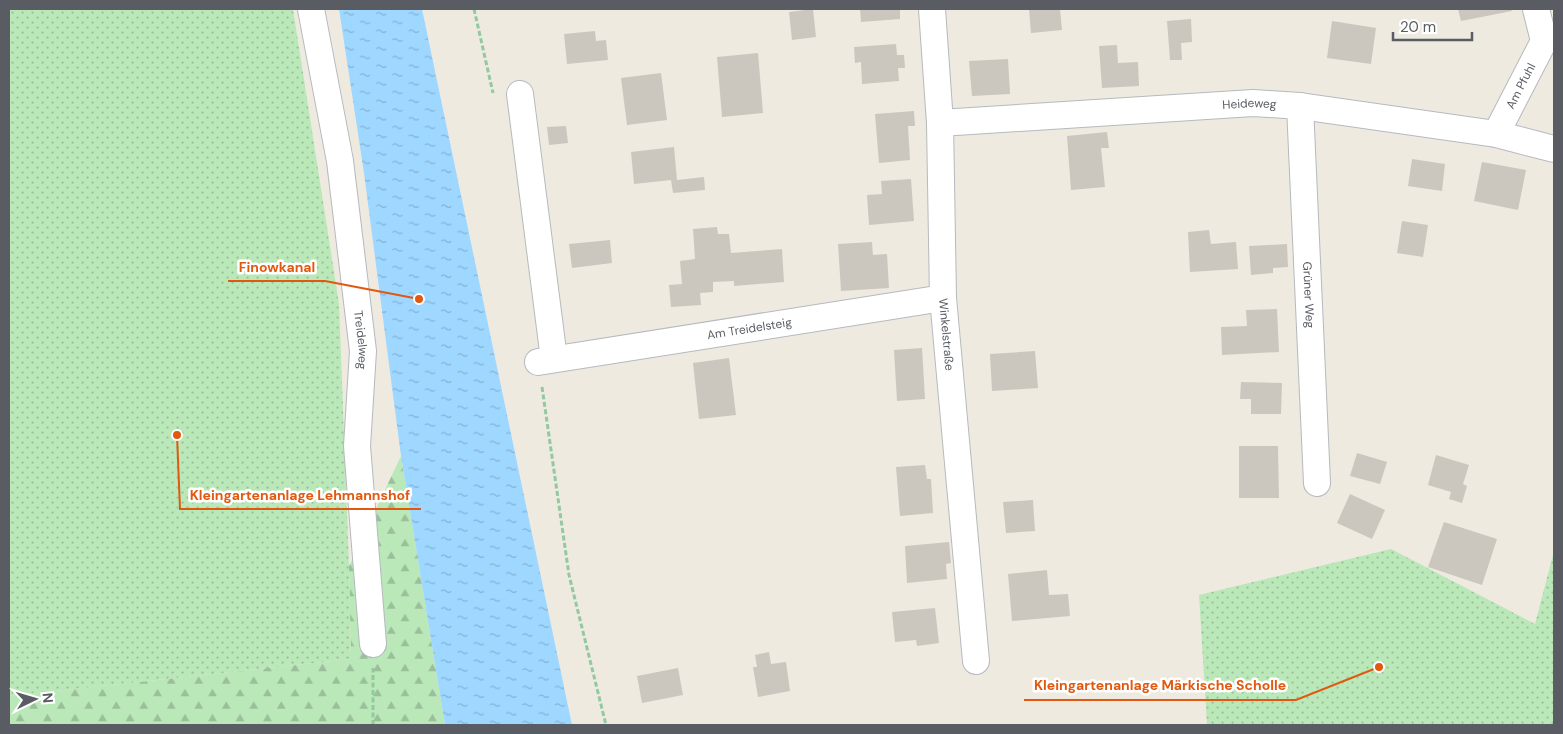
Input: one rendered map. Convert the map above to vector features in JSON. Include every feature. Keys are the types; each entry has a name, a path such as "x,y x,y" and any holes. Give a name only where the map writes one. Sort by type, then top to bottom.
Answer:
{"street":[{"name":"Treidelweg","path":"311,9 340,161 363,351 357,446 373,644"},
{"name":"Winkelstraße","path":"932,9 940,123 943,298 976,661"},
{"name":"Am Pfuhl","path":"1496,134 1544,41 1536,9"},
{"name":"Am Treidelsteig","path":"520,94 546,360 943,298"},
{"name":"Heideweg","path":"940,123 1253,103 1300,106 1496,134 1554,149"},
{"name":"Grüner Weg","path":"1300,106 1317,483"}],"path":[{"path":"373,644 373,725"}],"green space":[{"path":"9,9 293,9 339,304 351,659 9,696"},
{"path":"401,456 445,725 9,725 9,696 351,659 349,566"},
{"path":"1391,549 1535,624 1554,551 1554,725 1207,725 1199,595"}],"water":[{"path":"339,9 422,9 572,725 445,725 401,456 364,173"}],"building":[{"path":"813,9 816,37 792,40 789,12"},
{"path":"860,9 900,9 900,19 861,22"},
{"path":"1029,9 1060,9 1062,30 1031,33"},
{"path":"1458,9 1511,9 1512,11 1461,21"},
{"path":"1191,19 1192,42 1181,43 1182,60 1170,60 1167,21"},
{"path":"1332,21 1376,28 1371,64 1327,58"},
{"path":"595,31 596,41 606,40 608,60 567,64 564,34"},
{"path":"896,44 897,55 904,55 905,68 898,68 899,81 862,84 861,62 855,63 854,47"},
{"path":"1117,45 1118,63 1138,62 1139,86 1102,88 1099,46"},
{"path":"758,53 763,113 722,117 717,57"},
{"path":"1008,59 1010,94 972,96 969,61"},
{"path":"661,73 667,120 627,125 621,78"},
{"path":"914,111 915,126 908,126 910,160 879,163 875,114"},
{"path":"566,126 568,143 549,145 547,127"},
{"path":"1107,132 1109,148 1101,148 1105,187 1071,190 1067,136"},
{"path":"674,147 677,180 704,177 705,190 673,193 671,180 634,184 631,152"},
{"path":"1412,159 1445,164 1442,191 1408,186"},
{"path":"1482,162 1526,170 1518,210 1474,201"},
{"path":"911,179 914,221 869,225 867,195 882,194 881,181"},
{"path":"1402,221 1428,225 1423,257 1397,253"},
{"path":"717,227 718,234 729,234 731,253 782,249 784,282 734,286 734,281 713,282 713,292 700,293 701,305 671,307 669,285 682,284 680,261 695,259 693,229"},
{"path":"1209,230 1211,244 1236,242 1238,269 1190,272 1188,232"},
{"path":"610,240 612,263 572,268 569,244"},
{"path":"872,242 873,255 887,254 889,288 841,291 838,244"},
{"path":"1287,244 1288,267 1273,268 1273,273 1251,275 1249,246"},
{"path":"1277,309 1279,352 1222,355 1221,327 1247,326 1246,310"},
{"path":"922,348 925,399 897,401 894,350"},
{"path":"1035,351 1038,388 992,391 990,354"},
{"path":"729,358 736,415 699,419 693,363"},
{"path":"1241,382 1282,383 1281,414 1251,414 1251,399 1240,399"},
{"path":"1239,446 1278,446 1279,498 1239,498"},
{"path":"1357,453 1387,462 1380,484 1350,476"},
{"path":"1436,455 1469,465 1463,484 1467,486 1462,503 1449,499 1451,492 1428,485"},
{"path":"925,465 927,479 931,479 933,513 900,516 896,467"},
{"path":"1350,494 1385,510 1372,539 1337,523"},
{"path":"1033,500 1035,531 1006,533 1003,502"},
{"path":"1444,522 1497,539 1482,585 1428,567"},
{"path":"949,542 951,563 946,564 947,579 907,583 905,546"},
{"path":"1047,570 1049,595 1068,594 1070,616 1012,621 1008,574"},
{"path":"935,608 939,643 917,646 916,640 895,642 892,612"},
{"path":"769,652 771,664 786,662 790,691 758,697 753,667 757,667 755,655"},
{"path":"678,668 683,695 642,703 637,676"}],"place":[{"name":"Finowkanal","path":"419,299"},
{"name":"Kleingartenanlage Lehmannshof","path":"177,435"},
{"name":"Kleingartenanlage Märkische Scholle","path":"1379,667"}]}
